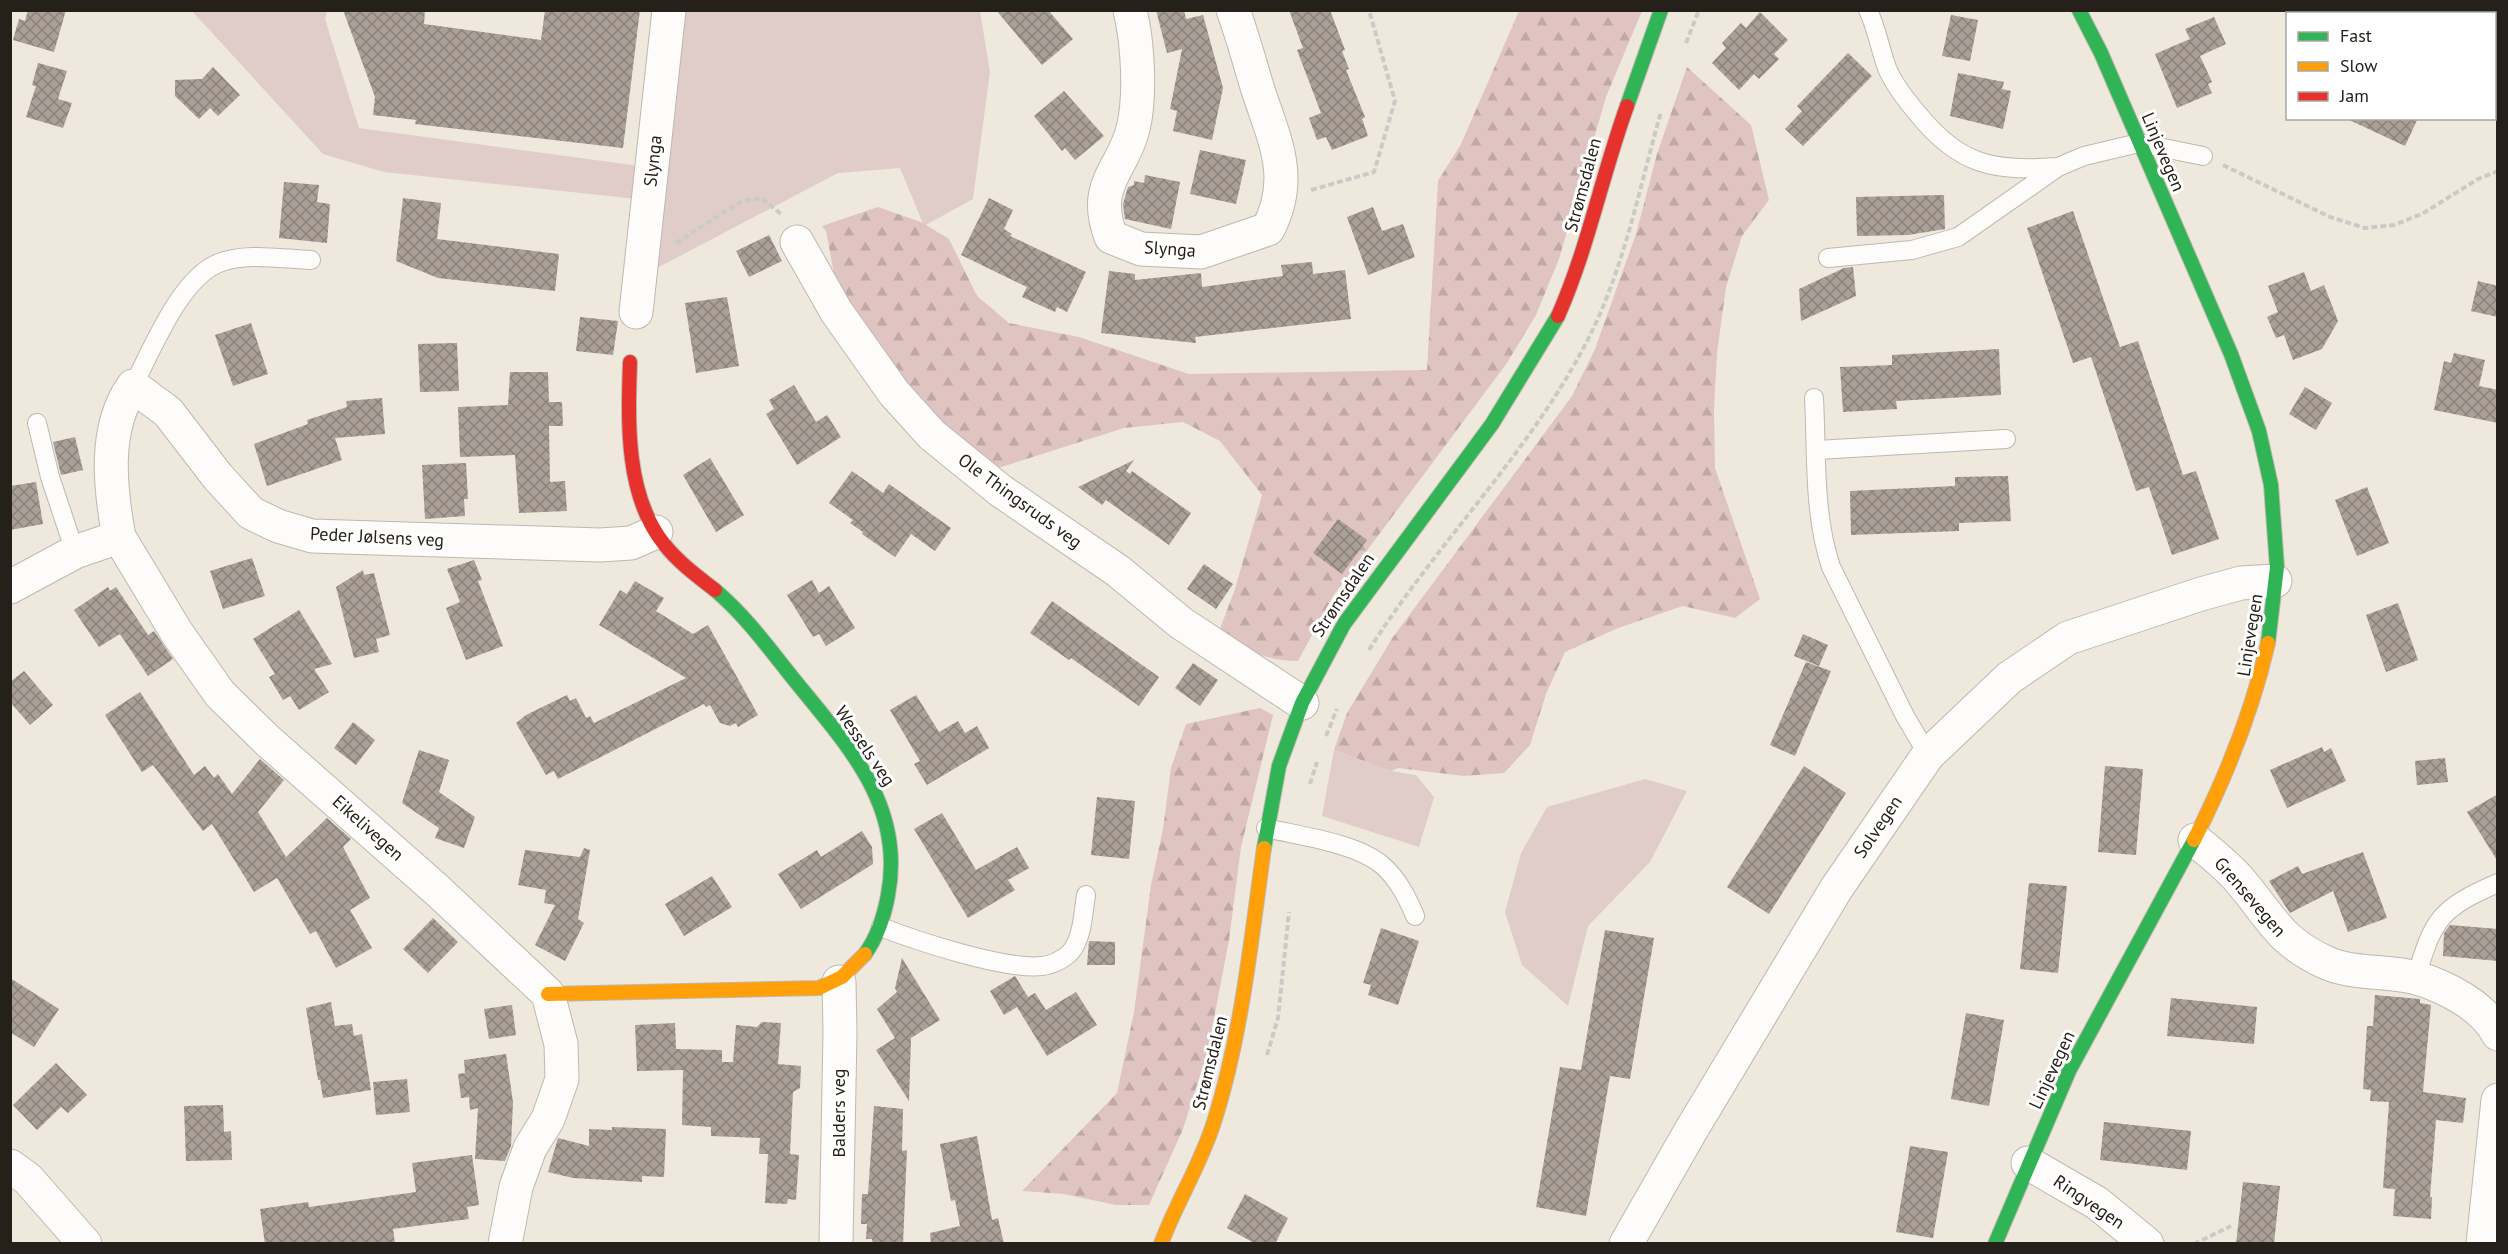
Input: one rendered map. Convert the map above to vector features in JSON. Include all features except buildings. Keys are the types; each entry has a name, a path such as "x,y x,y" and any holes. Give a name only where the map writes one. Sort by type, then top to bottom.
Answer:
{"street":[{"name":"Slynga","path":"636,312 669,10"},
{"name":"Slynga","path":"1130,10 1134,27 1137,110 1132,132 1113,170 1106,192 1105,221 1111,237 1142,249 1201,252 1268,229 1278,211 1281,182 1278,145 1233,10"},
{"name":"Strømsdalen","path":"1161,1244 1171,1216 1204,1150 1222,1101 1232,1062 1245,990 1266,828 1279,766 1302,703 1326,653 1350,614 1492,424 1552,330 1578,271 1609,156 1661,10"},
{"name":"Linjevegen","path":"1995,1244 2068,1073 2195,840 2232,765 2259,692 2272,631 2276,581 2276,528 2271,484 2255,418 2230,352 2101,53 2079,10"},
{"name":"Ole Thingsruds veg","path":"797,242 848,329 894,393 932,435 1001,491 1118,571 1181,623 1302,703"},
{"name":"Wessels veg","path":"630,362 630,444 645,508 656,532 694,574 735,607 828,720 880,796 891,836 893,862 890,894 881,927 855,966 839,982"},
{"name":"Peder Jølsens veg","path":"133,386 168,412 218,477 251,513 278,526 312,536 600,545 631,543 656,532"},
{"path":"10,587 75,552 119,537 113,505 113,451 118,413 133,386"},
{"name":"Eikelivegen","path":"119,537 177,633 220,694 268,741 437,890 548,994"},
{"name":"Solvegen","path":"1626,1244 1690,1132 1917,759 2009,678 2068,638 2201,594 2241,584 2276,581"},
{"name":"Grensevegen","path":"2195,840 2225,864 2244,885 2272,925 2288,941 2308,954 2330,964 2355,971 2416,978 2453,994 2481,1012 2498,1034"},
{"path":"505,1244 516,1186 530,1148 548,1119 562,1079 561,1044 548,994 794,990 819,988 839,982"},
{"name":"Balders veg","path":"836,1244 839,982"},
{"path":"2483,1244 2498,1100"},
{"name":"Ringvegen","path":"2028,1163 2097,1203 2147,1244"},
{"path":"10,1166 28,1179 85,1244"}],"lane":[{"path":"1868,10 1887,68 1896,85 1941,140 1967,159 1988,166 2025,170 2058,167"},
{"path":"1828,258 1912,250 1958,237 2058,167 2084,156 2139,143 2203,156"},
{"path":"133,386 168,317 192,284 210,268 219,262 255,257 311,260"},
{"path":"1814,398 1820,523 1831,567 1905,716 1917,759"},
{"path":"38,423 61,516 75,552"},
{"path":"1816,450 2006,439"},
{"path":"1266,828 1339,846 1381,864 1405,893 1415,916"},
{"path":"2416,978 2436,922 2472,894 2498,883"},
{"path":"881,927 960,952 1024,965 1043,966 1060,960 1072,950 1081,932 1086,895"}],"path":[{"path":"1279,200 1374,172 1395,101 1369,10"},
{"path":"1682,53 1699,10"},
{"path":"1367,653 1518,447 1585,345 1613,274 1663,104"},
{"path":"2203,156 2330,217 2365,228 2394,225 2422,214 2478,179 2498,171"},
{"path":"642,263 742,201 762,198 784,216 797,242"},
{"path":"1323,744 1340,702"},
{"path":"1297,836 1304,801 1320,753"},
{"path":"1263,1065 1276,1031 1290,904"},
{"path":"2194,1244 2231,1226"}],"shaded area":[{"path":"192,11 327,11 325,19 359,128 640,166 683,11 980,11 990,72 973,199 924,226 900,168 838,173 657,268 665,202 384,172 323,154"},
{"path":"1334,750 1391,771 1416,775 1434,797 1419,847 1322,816"},
{"path":"1645,779 1687,791 1650,862 1588,926 1568,1006 1522,965 1505,912 1521,853 1547,807"}],"green space":[{"path":"1519,11 1642,11 1606,97 1559,259 1536,315 1507,363 1333,596 1298,661 1256,654 1218,634 1235,589 1262,495 1220,441 1183,422 1124,428 998,468 944,443 839,300 826,231 822,226 878,207 921,222 949,239 977,296 1009,323 1079,337 1189,374 1427,370 1438,181 1461,144"},
{"path":"1687,67 1751,125 1769,200 1742,236 1726,287 1717,353 1714,410 1715,468 1760,599 1735,618 1683,606 1618,628 1565,652 1546,694 1530,745 1504,773 1464,776 1398,768 1391,771 1334,750 1347,713 1393,637 1572,396 1595,349 1636,234 1657,154"},
{"path":"1260,708 1273,715 1241,847 1229,940 1208,1050 1183,1129 1149,1205 1116,1205 1064,1194 1022,1191 1117,1093 1134,1012 1151,885 1163,829 1171,768 1186,724"}],"traffic: fast":[{"path":"1627,106 1661,10"},
{"path":"2079,10 2101,53 2231,354 2259,431 2271,485 2277,567 2268,643"},
{"path":"1264,848 1279,766 1302,703 1344,624 1492,424 1558,316"},
{"path":"715,590 748,623 835,730 868,779 880,805 888,833 891,863 888,895 880,926 865,954"},
{"path":"1995,1244 2069,1071 2194,840"}],"traffic: slow":[{"path":"2194,840 2237,744 2262,669 2268,643"},
{"path":"1161,1244 1209,1138 1224,1089 1245,986 1264,848"},
{"path":"548,994 819,988 842,977 865,954"}],"traffic: jam":[{"path":"1558,316 1578,264 1627,106"},
{"path":"630,362 629,408 632,457 642,503 651,525 669,551 715,590"}]}
